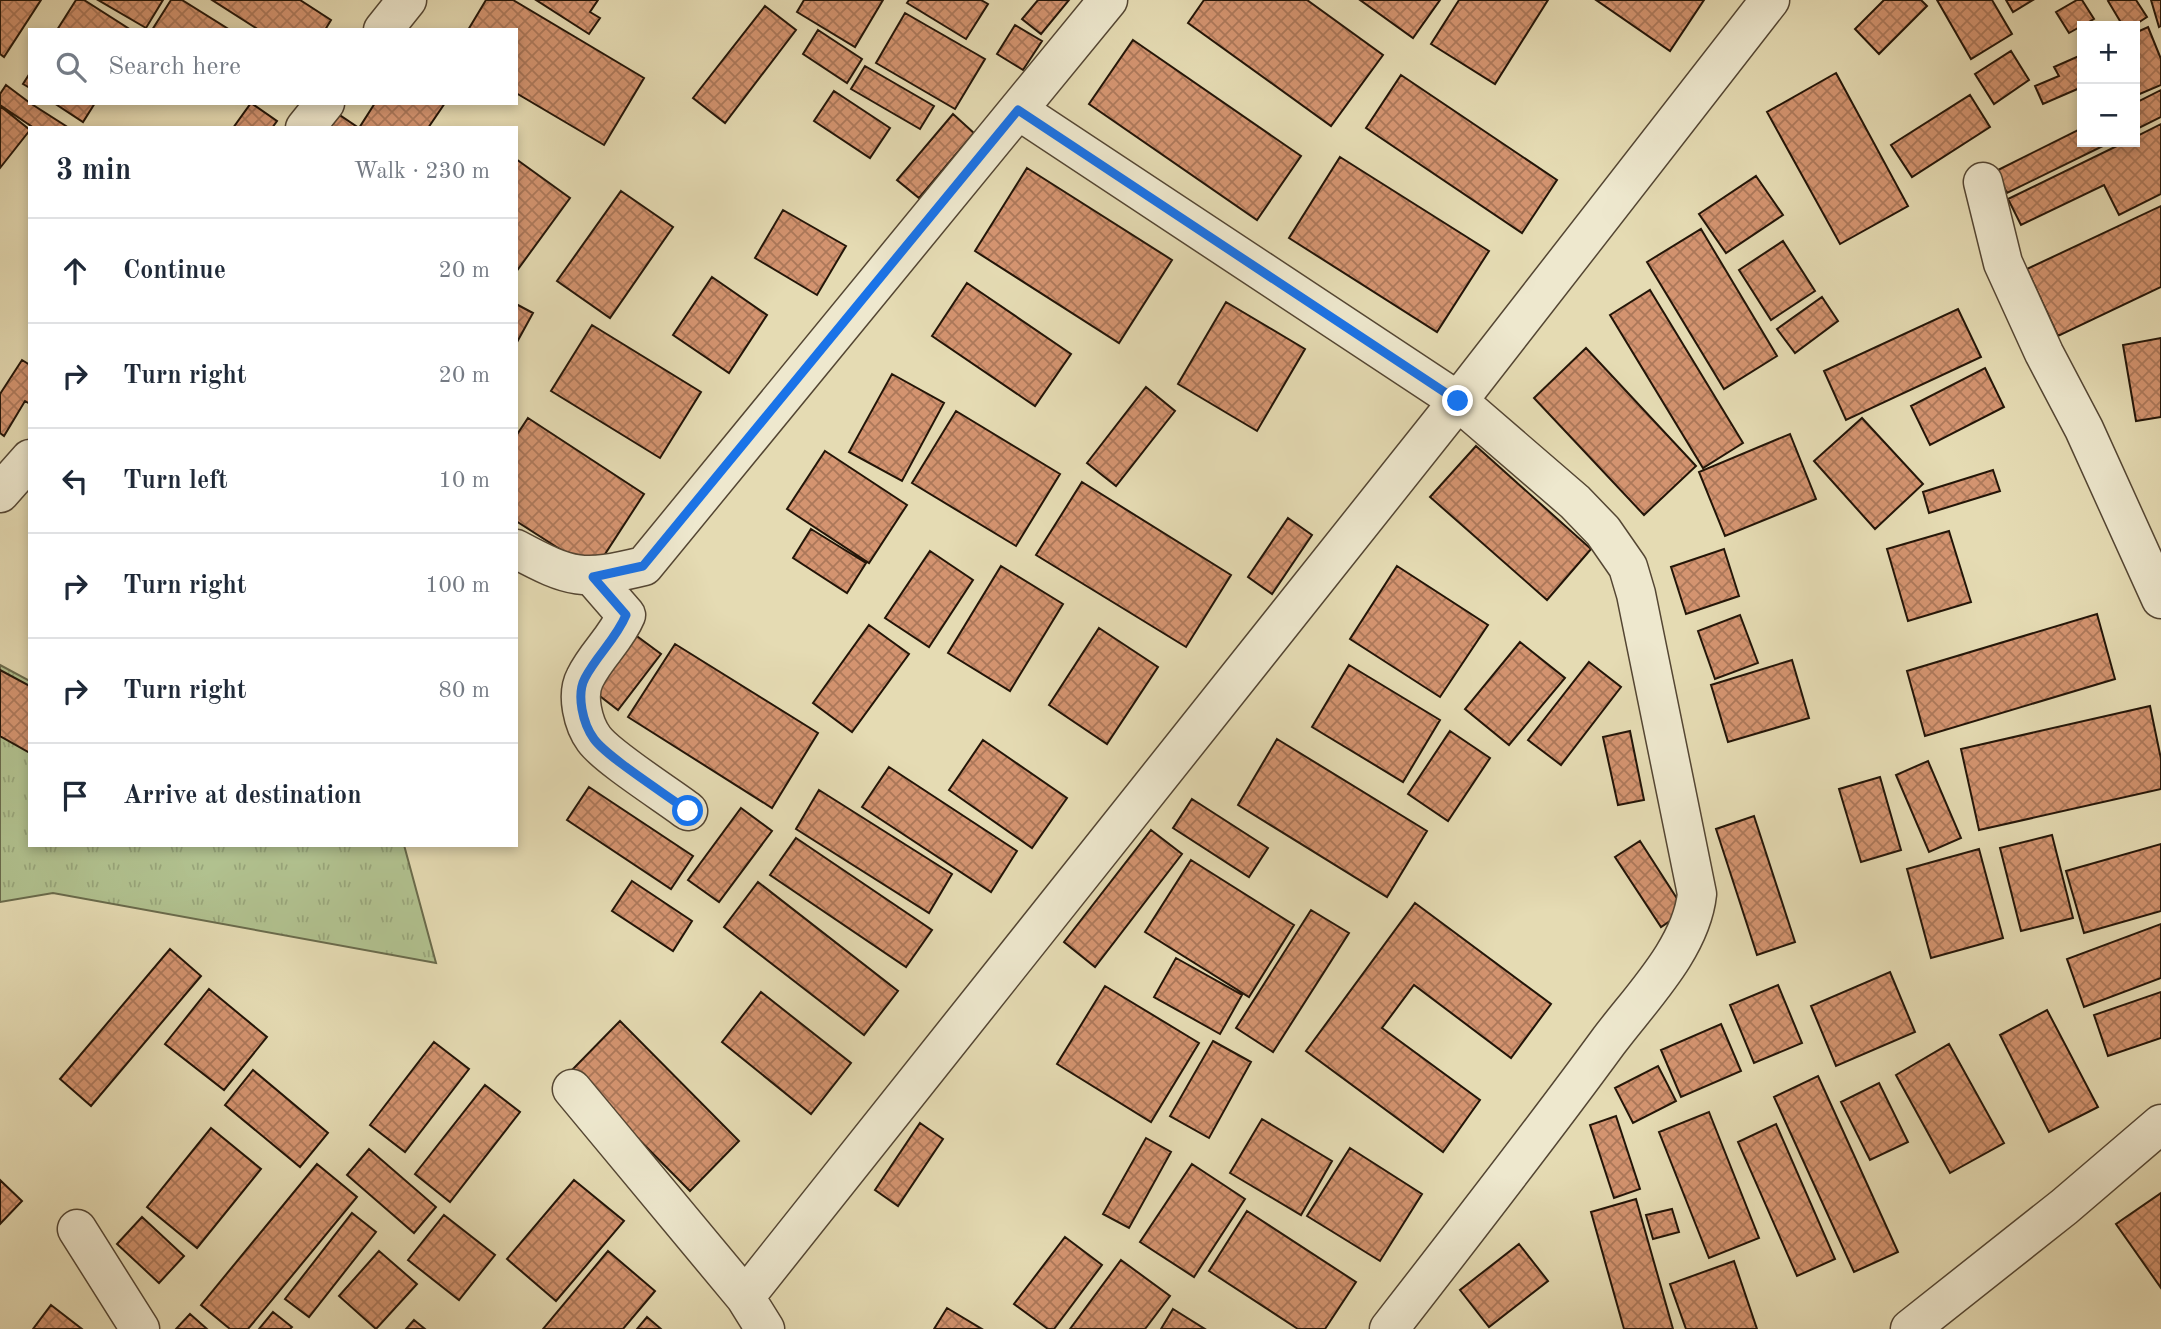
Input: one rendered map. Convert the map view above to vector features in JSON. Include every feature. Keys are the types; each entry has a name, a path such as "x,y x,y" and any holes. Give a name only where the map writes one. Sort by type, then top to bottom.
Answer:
{"street":[{"path":"385,28 407,0"},
{"path":"518,550 557,571 593,577 643,566 1108,0"},
{"path":"745,1297 1458,401 1770,0"},
{"path":"307,126 323,105"},
{"path":"1018,110 1458,401 1575,502 1617,548 1628,567 1653,671 1697,894 1690,922 1670,958 1531,1148 1389,1329"},
{"path":"1983,181 2003,263 2044,353 2084,429 2161,599"},
{"path":"0,493 28,461"},
{"path":"593,577 626,615 620,632 584,679 580,698 585,722 596,742 688,811"},
{"path":"572,1089 745,1297 765,1329"},
{"path":"1910,1329 2064,1207 2161,1124"},
{"path":"77,1228 140,1329"}],"green space":[{"path":"0,665 28,680 28,847 405,847 436,963 53,893 0,902"}],"building":[{"path":"0,0 41,0 4,57 0,54"},
{"path":"76,0 84,0 128,28 58,28"},
{"path":"98,0 163,0 146,28"},
{"path":"171,0 182,0 227,28 153,28"},
{"path":"212,0 300,0 331,20 326,28 256,28"},
{"path":"486,0 513,0 644,78 604,145 518,94 518,28 469,28"},
{"path":"536,0 598,0 590,12 600,18 589,34"},
{"path":"804,0 883,0 855,47 797,12"},
{"path":"909,0 981,0 988,4 966,39 907,3"},
{"path":"1038,0 1069,0 1041,34 1022,19"},
{"path":"1204,0 1307,0 1383,55 1331,126 1188,23"},
{"path":"1360,0 1440,0 1413,38"},
{"path":"1459,0 1548,0 1495,84 1431,44"},
{"path":"1596,0 1704,0 1670,51"},
{"path":"1884,0 1921,0 1927,6 1879,54 1855,29"},
{"path":"1937,0 1992,0 2012,34 1971,59"},
{"path":"2006,0 2033,0 2013,12"},
{"path":"2082,0 2094,19 2077,21 2077,29 2069,33 2056,12"},
{"path":"2136,0 2147,17 2140,22 2120,21 2108,1"},
{"path":"2151,0 2161,0 2159,27"},
{"path":"765,6 796,30 725,123 693,98"},
{"path":"905,13 985,59 955,109 876,63"},
{"path":"1015,25 1042,41 1023,70 997,54"},
{"path":"2148,27 2161,59 2161,85 2140,94 2140,84 2140,31"},
{"path":"818,30 862,59 847,83 803,54"},
{"path":"1133,40 1301,156 1257,220 1089,104"},
{"path":"2011,51 2029,80 1994,104 1975,74"},
{"path":"2077,57 2077,89 2043,104 2035,86 2059,76 2054,67"},
{"path":"865,66 934,106 920,129 851,89"},
{"path":"1836,73 1908,206 1840,244 1767,112"},
{"path":"1401,75 1557,180 1522,233 1366,128"},
{"path":"6,85 28,102 28,105 33,105 66,126 31,126 0,105 0,94"},
{"path":"2161,90 2161,117 2140,128 2140,100"},
{"path":"834,91 890,128 870,158 814,121"},
{"path":"1970,95 1990,127 1912,177 1891,145"},
{"path":"57,105 94,105 83,122"},
{"path":"250,105 254,105 277,121 273,126 234,126"},
{"path":"374,105 444,105 429,126 360,126"},
{"path":"0,106 28,128 28,133 0,168"},
{"path":"338,114 356,126 330,126"},
{"path":"953,114 974,133 919,198 897,180"},
{"path":"2161,124 2161,194 2119,215 2104,185 2021,225 2008,199 2115,147 2140,147 2140,134"},
{"path":"2077,130 2077,147 2101,147 2007,193 1996,171"},
{"path":"1340,157 1489,251 1437,332 1289,238"},
{"path":"518,160 570,198 518,269"},
{"path":"1027,168 1172,260 1119,343 975,251"},
{"path":"1756,176 1783,215 1726,253 1699,214"},
{"path":"621,191 673,227 610,318 557,281"},
{"path":"2161,206 2161,287 2058,336 2027,269"},
{"path":"783,210 846,246 817,295 755,258"},
{"path":"1701,229 1777,356 1724,389 1647,262"},
{"path":"1783,241 1815,291 1771,320 1739,270"},
{"path":"712,277 767,315 729,373 673,335"},
{"path":"967,283 1071,354 1035,406 932,336"},
{"path":"1650,290 1743,443 1703,468 1610,315"},
{"path":"1822,297 1838,321 1795,353 1777,329"},
{"path":"1226,302 1305,349 1257,431 1178,384"},
{"path":"518,305 533,313 518,340"},
{"path":"1958,309 1981,357 1846,420 1824,371"},
{"path":"592,325 701,392 660,458 551,391"},
{"path":"2161,338 2161,417 2136,421 2123,345"},
{"path":"1586,348 1696,466 1644,515 1534,398"},
{"path":"22,360 28,364 28,403 25,401 4,436 0,433 0,394"},
{"path":"1985,368 2004,407 1930,445 1911,406"},
{"path":"892,374 944,403 902,481 849,452"},
{"path":"1146,387 1175,411 1116,486 1087,463"},
{"path":"956,411 1060,474 1016,546 912,483"},
{"path":"528,418 644,494 594,571 518,522 518,433"},
{"path":"1862,418 1923,484 1875,529 1814,461"},
{"path":"1790,434 1816,499 1725,536 1699,472"},
{"path":"1476,446 1591,549 1547,600 1430,497"},
{"path":"825,451 907,505 869,563 787,509"},
{"path":"1993,470 2000,491 1929,513 1923,492"},
{"path":"1082,482 1231,575 1186,647 1036,555"},
{"path":"1288,518 1312,535 1272,594 1248,577"},
{"path":"811,529 866,563 847,593 793,558"},
{"path":"1949,531 1971,602 1908,621 1887,549"},
{"path":"1724,549 1739,596 1686,614 1671,567"},
{"path":"930,551 973,580 929,647 885,618"},
{"path":"1001,566 1063,604 1010,691 948,653"},
{"path":"1397,566 1488,625 1440,697 1350,639"},
{"path":"2097,614 2115,679 1925,736 1907,671"},
{"path":"1740,615 1758,663 1715,679 1698,631"},
{"path":"869,625 909,654 852,732 813,703"},
{"path":"1099,628 1158,667 1107,744 1049,705"},
{"path":"634,634 661,654 618,710 592,690"},
{"path":"1520,642 1565,678 1509,745 1465,709"},
{"path":"675,644 818,733 772,808 628,717"},
{"path":"1792,660 1809,718 1728,742 1711,685"},
{"path":"1589,662 1621,687 1561,765 1528,740"},
{"path":"1349,665 1440,720 1403,782 1312,727"},
{"path":"0,670 28,685 28,752 0,736"},
{"path":"2150,706 2161,759 2161,789 1979,830 1961,749"},
{"path":"1450,731 1490,758 1448,821 1408,794"},
{"path":"1630,731 1644,800 1618,805 1603,737"},
{"path":"1277,739 1427,831 1387,897 1238,805"},
{"path":"983,740 1067,798 1032,848 949,790"},
{"path":"1928,761 1961,838 1929,852 1896,775"},
{"path":"889,767 1017,851 991,892 862,807"},
{"path":"1880,777 1901,850 1861,862 1839,789"},
{"path":"589,787 693,856 671,889 567,820"},
{"path":"819,790 952,874 929,913 796,829"},
{"path":"1192,799 1268,848 1249,877 1173,828"},
{"path":"741,808 772,831 719,902 688,880"},
{"path":"1754,816 1795,942 1757,955 1716,829"},
{"path":"1151,830 1182,854 1095,967 1064,942"},
{"path":"2052,835 2073,918 2021,931 2000,848"},
{"path":"796,838 932,930 906,967 770,875"},
{"path":"1640,841 1685,911 1661,927 1615,857"},
{"path":"2161,844 2161,911 2084,933 2066,871"},
{"path":"1979,849 2003,938 1931,958 1907,869"},
{"path":"1191,860 1294,925 1249,997 1145,932"},
{"path":"632,881 692,921 673,951 612,911"},
{"path":"758,882 898,991 864,1035 724,927"},
{"path":"1415,903 1551,1004 1511,1058 1414,985 1382,1028 1480,1100 1443,1152 1306,1051"},
{"path":"1311,910 1349,933 1273,1052 1236,1028"},
{"path":"2161,924 2161,978 2084,1007 2067,959"},
{"path":"170,949 201,976 91,1106 60,1079"},
{"path":"1176,958 1242,995 1220,1034 1154,997"},
{"path":"1890,972 1915,1032 1836,1066 1811,1006"},
{"path":"1778,985 1802,1043 1754,1063 1730,1005"},
{"path":"1105,986 1199,1043 1151,1122 1057,1064"},
{"path":"209,989 267,1037 224,1090 165,1044"},
{"path":"761,992 851,1063 811,1114 722,1042"},
{"path":"2161,992 2161,1038 2108,1056 2094,1015"},
{"path":"2047,1010 2098,1107 2049,1132 2000,1035"},
{"path":"620,1021 739,1141 690,1191 571,1071"},
{"path":"1721,1024 1741,1071 1681,1097 1661,1050"},
{"path":"1213,1041 1251,1062 1209,1138 1170,1116"},
{"path":"434,1042 469,1069 405,1152 370,1125"},
{"path":"1949,1044 2004,1143 1950,1173 1896,1075"},
{"path":"1658,1066 1676,1101 1633,1123 1615,1088"},
{"path":"253,1070 328,1133 300,1167 225,1105"},
{"path":"1818,1076 1898,1252 1854,1272 1774,1097"},
{"path":"1879,1083 1908,1142 1870,1160 1841,1102"},
{"path":"485,1085 520,1112 450,1202 415,1174"},
{"path":"1709,1112 1759,1238 1709,1258 1659,1132"},
{"path":"1616,1116 1640,1189 1614,1198 1590,1125"},
{"path":"1262,1119 1332,1161 1301,1215 1230,1173"},
{"path":"920,1123 943,1139 898,1206 875,1190"},
{"path":"1776,1124 1835,1259 1797,1276 1738,1142"},
{"path":"211,1128 261,1169 197,1248 147,1207"},
{"path":"1146,1138 1171,1152 1129,1228 1103,1214"},
{"path":"1350,1148 1422,1194 1380,1261 1307,1216"},
{"path":"369,1149 436,1207 414,1233 347,1175"},
{"path":"317,1164 357,1197 248,1329 230,1329 201,1305"},
{"path":"1192,1164 1245,1199 1194,1277 1140,1242"},
{"path":"0,1180 22,1201 0,1224"},
{"path":"574,1180 624,1221 556,1301 507,1259"},
{"path":"2161,1193 2161,1288 2116,1224"},
{"path":"1636,1199 1673,1329 1624,1329 1591,1212"},
{"path":"1672,1209 1679,1232 1653,1239 1646,1215"},
{"path":"1247,1211 1356,1282 1325,1329 1298,1329 1209,1271"},
{"path":"352,1213 376,1232 309,1317 285,1299"},
{"path":"444,1215 495,1255 459,1300 408,1260"},
{"path":"142,1217 184,1256 159,1283 117,1244"},
{"path":"1065,1237 1102,1265 1054,1329 1048,1329 1014,1304"},
{"path":"1519,1244 1548,1281 1489,1327 1460,1290"},
{"path":"379,1251 417,1284 376,1329 339,1296"},
{"path":"608,1251 655,1291 623,1329 543,1329"},
{"path":"1121,1260 1170,1296 1145,1329 1070,1329"},
{"path":"1734,1261 1757,1329 1686,1329 1670,1284"},
{"path":"51,1305 82,1329 33,1329"},
{"path":"947,1308 982,1329 934,1329"},
{"path":"1173,1309 1205,1329 1161,1329"},
{"path":"273,1312 292,1327 259,1329"},
{"path":"190,1314 207,1329 176,1329"},
{"path":"647,1317 661,1329 637,1329"},
{"path":"414,1320 425,1329 406,1329"}],"route":[{"path":"688,811 596,742 585,722 580,698 584,679 620,632 626,615 616,600 593,577 643,566 1018,110 1458,401"}]}
